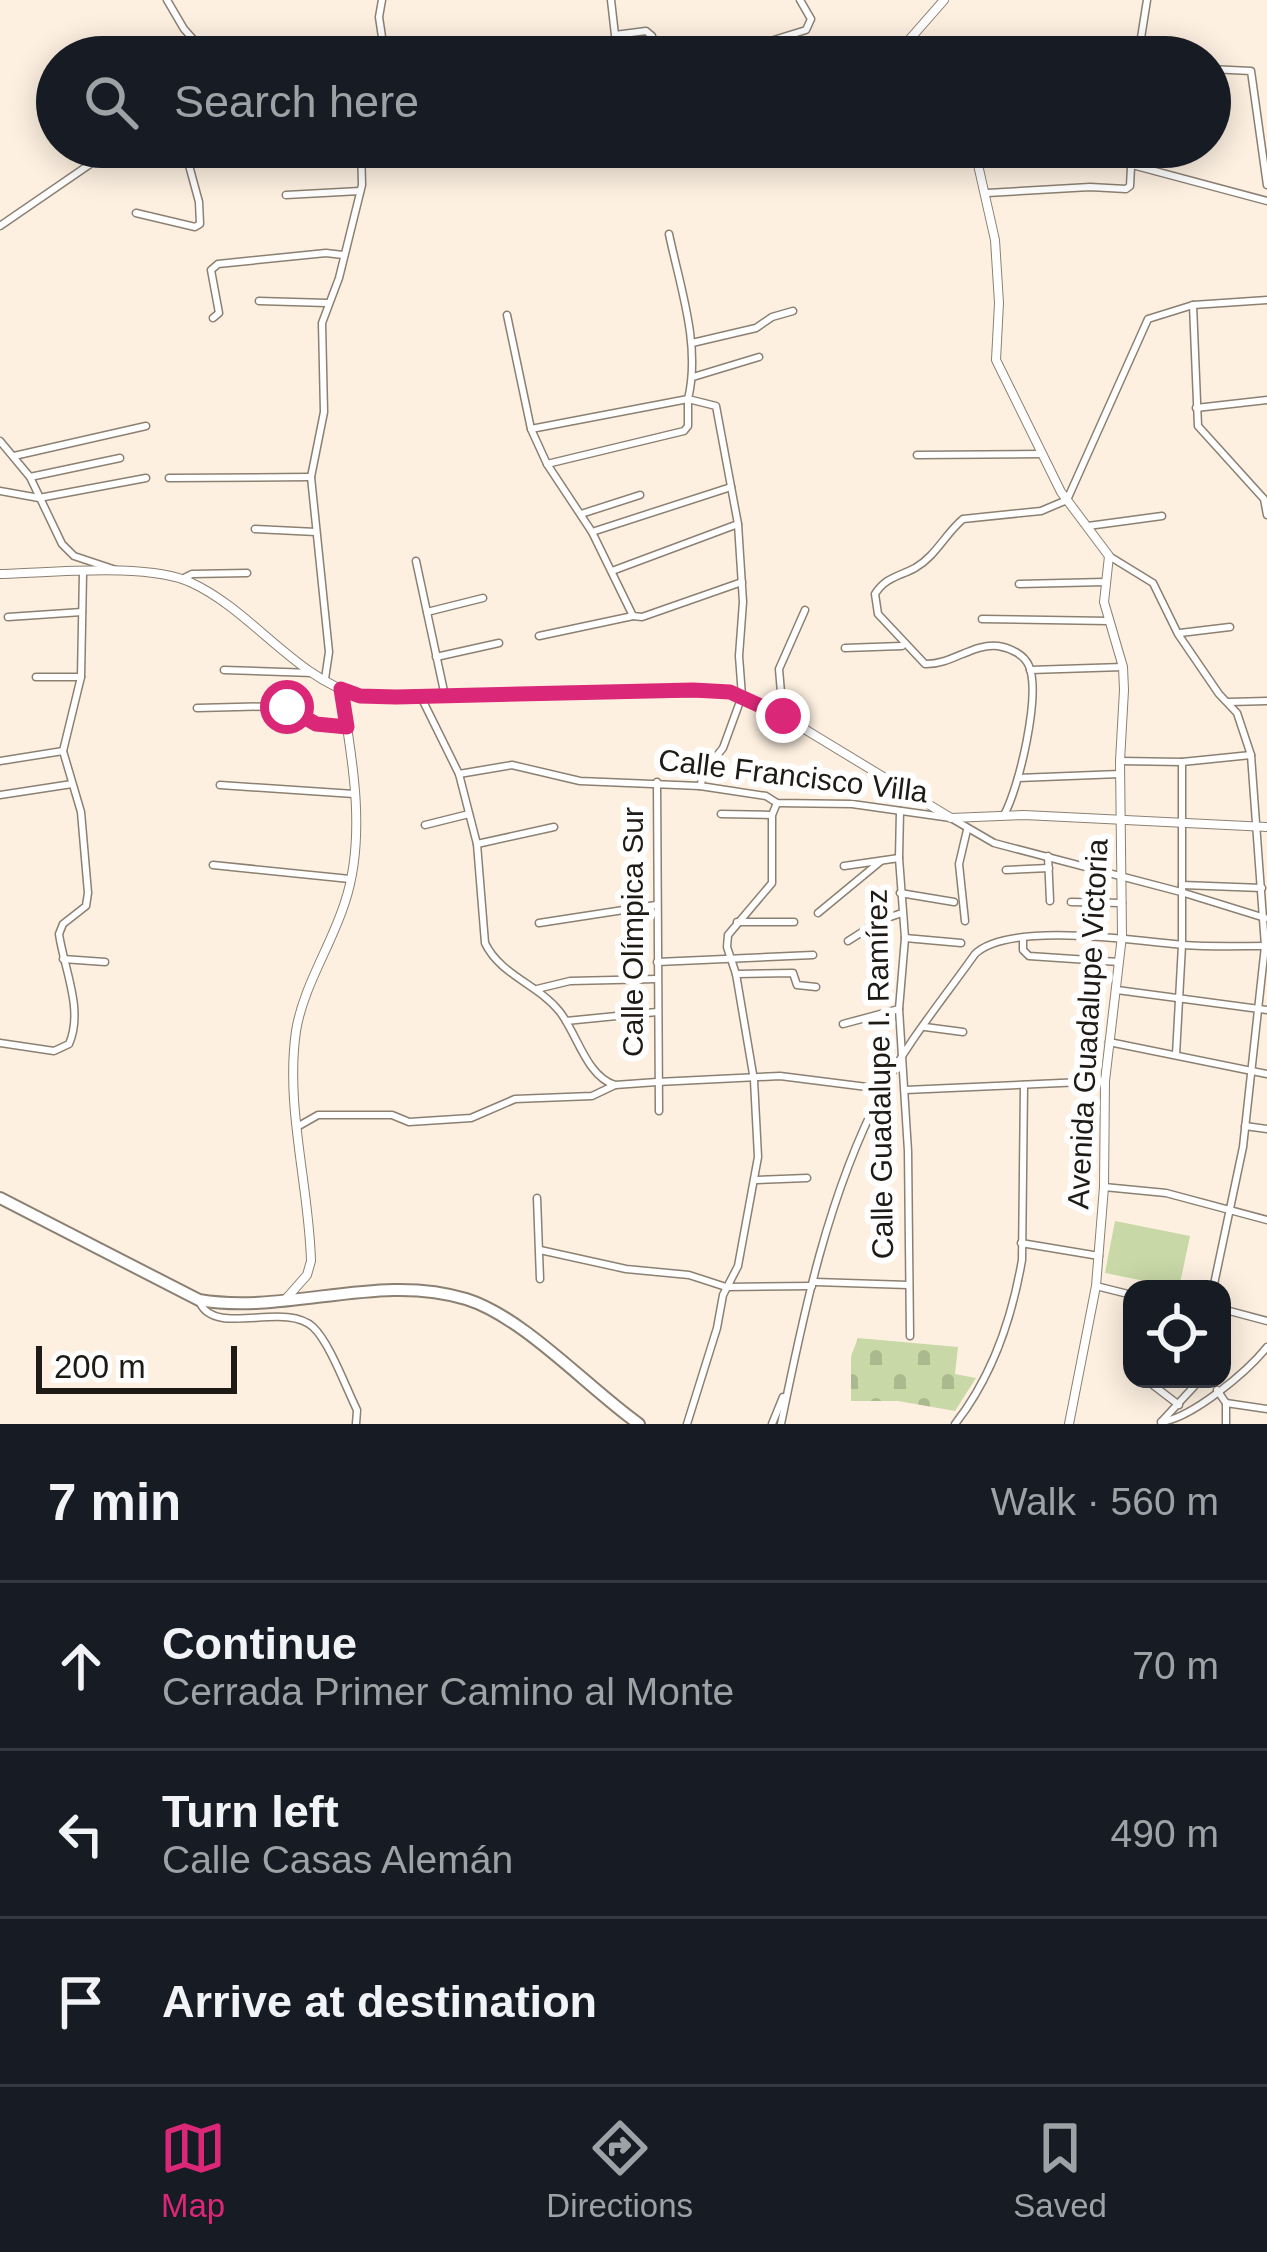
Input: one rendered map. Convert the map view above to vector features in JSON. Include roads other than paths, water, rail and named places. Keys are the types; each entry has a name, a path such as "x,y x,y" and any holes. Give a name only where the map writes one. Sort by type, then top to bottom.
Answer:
{"main road":[{"path":"0,1198 199,1300 228,1305 419,1291 468,1299 524,1332 639,1424"}],"street":[{"path":"167,0 190,36"},
{"path":"382,0 382,36"},
{"path":"611,0 615,35 646,31 652,36"},
{"path":"791,36 808,28 811,19 800,0"},
{"path":"912,36 944,0"},
{"path":"1141,36 1147,0"},
{"path":"1231,70 1251,71 1267,185"},
{"path":"0,226 84,168"},
{"path":"136,213 195,227 200,224 190,168"},
{"path":"321,676 329,652 311,477 324,412 321,335 360,191 361,168"},
{"path":"980,168 998,272 996,360 1040,454 1084,527 1109,556 1153,584 1178,634 1238,713 1251,755 1265,888 1263,1010 1216,1280"},
{"path":"987,193 1129,189 1131,168"},
{"path":"1142,168 1267,201"},
{"path":"286,195 360,191"},
{"path":"547,464 684,431 688,426 692,343 669,234"},
{"path":"213,318 219,313 211,270 218,264 343,255"},
{"path":"1004,815 1018,778 1030,711 1026,659 999,646 925,664 878,614 874,594 883,581 925,561 956,524 971,516 1041,511 1067,500 1141,328 1156,314 1192,304 1267,300"},
{"path":"259,301 327,303"},
{"path":"1192,304 1198,426 1264,499 1267,515"},
{"path":"692,343 756,328 793,311"},
{"path":"507,315 531,429 547,464 592,532 633,616"},
{"path":"693,377 759,357"},
{"path":"531,429 688,399 716,406 738,524 742,696 723,748 700,785"},
{"path":"1196,408 1267,400"},
{"path":"14,456 146,426"},
{"path":"0,441 30,477 67,550 118,572"},
{"path":"916,454 1040,454"},
{"path":"30,477 120,458"},
{"path":"169,478 311,477"},
{"path":"0,491 39,498 146,478"},
{"path":"592,532 732,486"},
{"path":"580,514 640,495"},
{"path":"1084,527 1162,516"},
{"path":"612,571 738,524"},
{"path":"255,529 316,532"},
{"name":"Avenida Guadalupe Victoria","path":"1069,1424 1096,1286 1108,1042 1121,962 1123,668 1108,621 1109,556"},
{"path":"416,561 445,696"},
{"path":"0,574 118,572 182,579 204,589 321,676 360,696 693,690 742,696 994,843 1181,888 1265,918"},
{"path":"0,1043 62,1050 73,1035 74,1002 59,934 62,923 86,906 88,892 81,812 63,751 81,677 83,573"},
{"path":"182,579 192,574 247,573"},
{"path":"539,636 642,616 742,582"},
{"path":"1018,584 1105,582"},
{"path":"427,612 483,598"},
{"path":"783,716 779,669 806,610"},
{"path":"8,617 82,612"},
{"path":"982,619 1108,621"},
{"path":"1178,634 1230,627"},
{"path":"436,657 499,643"},
{"path":"845,648 904,646"},
{"path":"1030,670 1123,668"},
{"path":"224,670 321,676"},
{"path":"36,677 81,677"},
{"path":"284,1301 308,1275 311,1262 293,1072 297,1027 350,879 354,794 341,689"},
{"path":"421,697 460,773 477,844 485,943 501,965 536,989 566,1021 601,1079 615,1085 796,1077 883,1089"},
{"path":"1228,702 1267,701"},
{"path":"197,708 280,706 316,724 347,727"},
{"path":"0,761 63,751"},
{"path":"1120,761 1182,762 1251,755"},
{"path":"1176,1055 1183,945 1182,762"},
{"name":"Calle Francisco Villa","path":"460,773 512,765 580,782 700,785 766,796 777,803 852,804 951,818 1024,815 1262,827"},
{"path":"1018,778 1120,774"},
{"name":"Calle Olímpica Sur","path":"657,782 659,1112"},
{"path":"0,795 72,784"},
{"path":"220,785 354,794"},
{"path":"1013,792 1024,815"},
{"path":"687,1424 727,1287 738,1266 756,1180 754,1080 728,935 772,883 772,815 777,803"},
{"name":"Calle Guadalupe I. Ramírez","path":"901,811 905,938 899,1009 910,1336"},
{"path":"425,825 469,814"},
{"path":"721,814 772,815"},
{"path":"477,844 554,827"},
{"path":"965,921 959,864 967,830"},
{"path":"1048,856 1050,902"},
{"path":"844,866 899,858"},
{"path":"818,913 881,861"},
{"path":"212,865 350,879"},
{"path":"1006,870 1049,868"},
{"path":"1181,888 1265,888"},
{"path":"900,893 954,902"},
{"path":"1071,902 1122,903"},
{"path":"539,923 656,905"},
{"path":"848,941 881,920 902,914"},
{"path":"737,922 794,922"},
{"path":"781,1424 842,1178 900,1060 975,954 989,942 1023,938 1122,936 1183,945 1266,946"},
{"path":"905,938 961,943"},
{"path":"1023,938 1023,950 1029,956 1121,962"},
{"path":"657,962 813,955"},
{"path":"63,959 104,962"},
{"path":"736,974 793,973 797,985 816,987"},
{"path":"536,989 570,981 657,980"},
{"path":"1118,990 1263,1010"},
{"path":"843,1024 899,1009"},
{"path":"566,1021 657,1012"},
{"path":"925,1027 963,1032"},
{"path":"1108,1042 1267,1074"},
{"path":"905,1090 1105,1081"},
{"path":"297,1126 318,1115 392,1114 409,1122 471,1118 515,1099 599,1095 615,1085"},
{"path":"956,1424 1002,1337 1018,1282 1024,1085"},
{"path":"1245,1126 1267,1129"},
{"path":"756,1180 807,1178"},
{"path":"1104,1187 1140,1188 1267,1220"},
{"path":"537,1198 540,1279"},
{"path":"1022,1243 1099,1256"},
{"path":"540,1250 626,1269 689,1275 727,1287 908,1285"},
{"path":"1096,1286 1123,1293"},
{"path":"199,1300 203,1311 214,1318 293,1317 313,1327 357,1410 356,1424"},
{"path":"1231,1311 1267,1321"},
{"path":"1160,1423 1188,1414 1267,1348"},
{"path":"1157,1388 1179,1405"},
{"path":"1160,1423 1194,1388"},
{"path":"1217,1390 1226,1403 1226,1424"},
{"path":"772,1424 786,1394"},
{"path":"1226,1403 1267,1409"}]}
